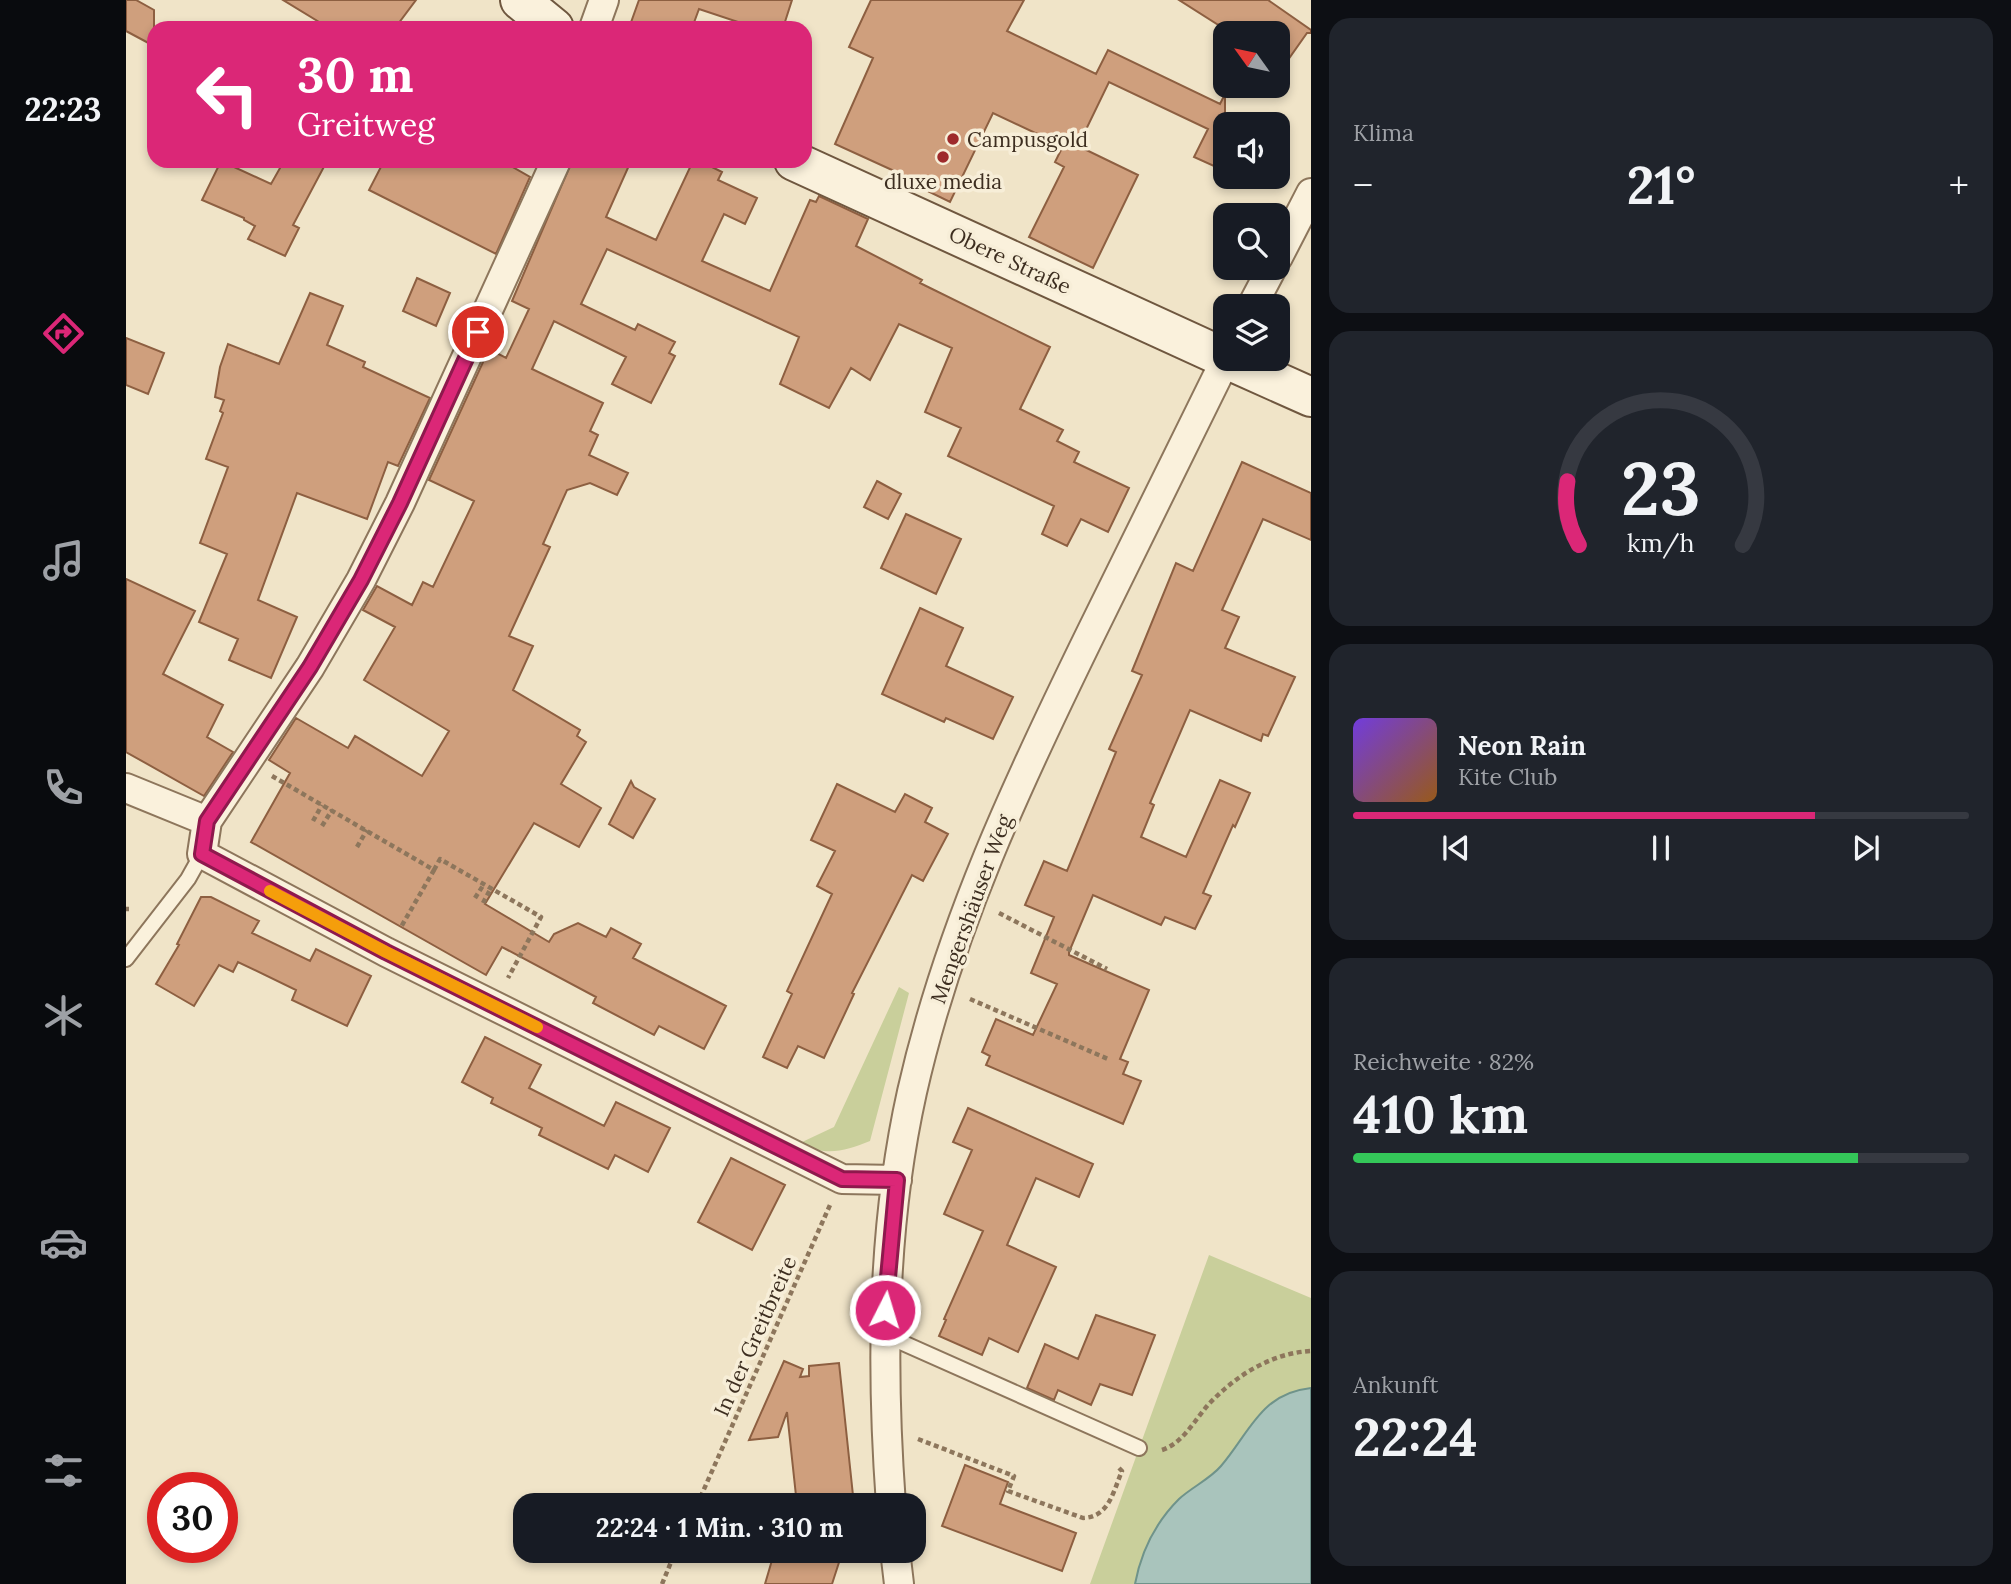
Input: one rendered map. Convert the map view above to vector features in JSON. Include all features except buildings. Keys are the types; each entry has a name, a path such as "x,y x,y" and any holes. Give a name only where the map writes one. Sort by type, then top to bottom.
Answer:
{"street":[{"path":"520,0 546,21"},
{"path":"596,21 604,0"},
{"path":"553,168 400,503 361,580 310,667 207,821 202,854 386,952 842,1179 897,1180"},
{"name":"Obere Straße","path":"809,168 1213,353"},
{"path":"1290,234 1311,193"},
{"name":"Mengershäuser Weg","path":"890,1493 885,1335 889,1255 897,1180 911,1095 940,986 970,898 1006,812 1220,371"},
{"name":"Obere Straße","path":"1253,371 1311,397"},
{"path":"126,788 207,821"},
{"path":"897,1563 899,1584"}],"lane":[{"path":"126,959 188,879 202,854"},
{"path":"885,1335 1139,1448"}],"path":[{"path":"247,761 434,870"},
{"path":"313,821 322,805"},
{"path":"322,827 332,810"},
{"path":"357,847 366,831"},
{"path":"386,952 440,859 541,917 494,1006"},
{"path":"475,898 484,884"},
{"path":"483,903 491,888"},
{"path":"970,898 1107,969"},
{"path":"940,986 1108,1059"},
{"name":"In der Greitbreite","path":"702,1493 842,1179"},
{"path":"1139,1448 1157,1452 1169,1448 1182,1438 1208,1405 1242,1375 1283,1356 1311,1351"},
{"path":"887,1431 931,1442 1014,1476 1008,1490 1083,1518 1095,1517 1104,1511 1122,1471 1114,1462"},
{"path":"662,1584 671,1563"}],"green space":[{"path":"899,987 909,993 870,1141 835,1151 818,1150 800,1143 834,1127"},
{"path":"1209,1255 1311,1298 1311,1584 1090,1584"}],"water":[{"path":"1311,1388 1311,1584 1135,1584 1141,1560 1151,1538 1171,1508 1217,1471 1268,1406 1294,1391"}],"slow traffic":[{"path":"270,891 537,1027"}],"place":[{"name":"Campusgold","path":"953,139"},
{"name":"dluxe media","path":"943,157"}],"route":[{"path":"478,332 400,503 361,580 310,667 207,821 202,854 386,952 842,1179 897,1180 885,1310"}]}
